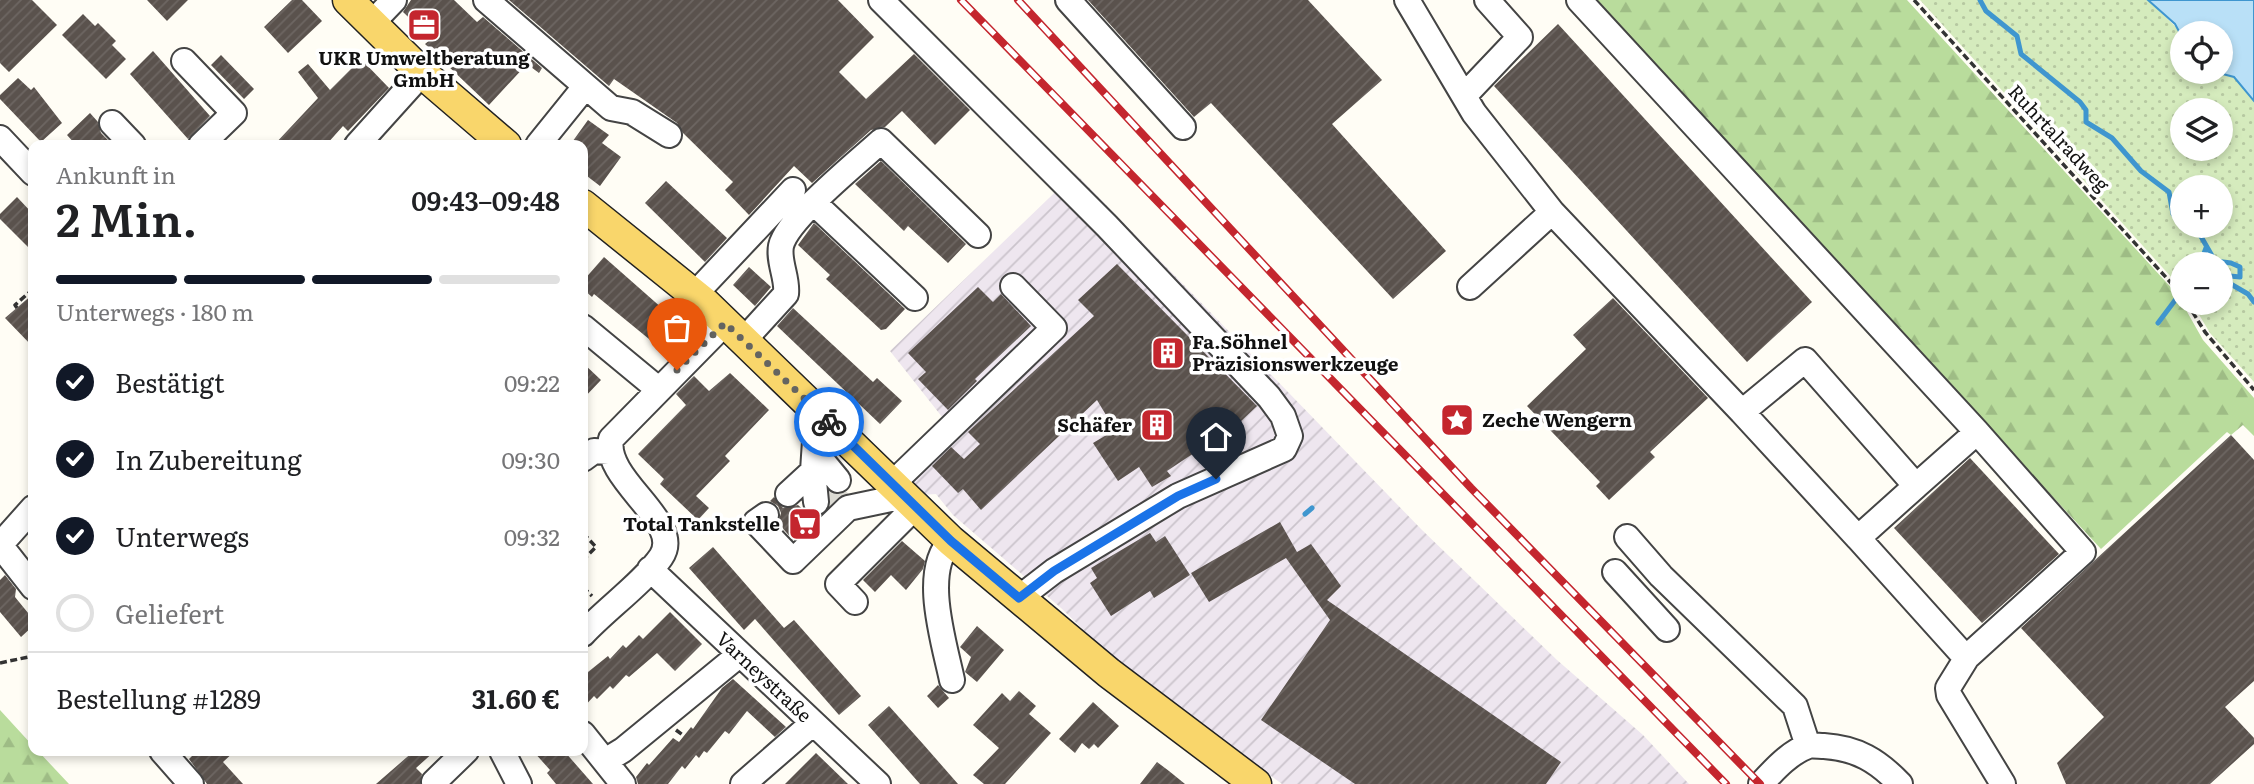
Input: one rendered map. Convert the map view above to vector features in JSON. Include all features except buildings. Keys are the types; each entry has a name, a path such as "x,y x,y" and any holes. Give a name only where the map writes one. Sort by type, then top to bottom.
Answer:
{"main road":[{"path":"348,0 422,73 500,140"},
{"path":"588,209 695,294 951,541 1109,673 1256,784"}],"street":[{"path":"371,24 394,0"},
{"path":"486,0 584,88 611,108 632,112 669,135"},
{"path":"881,0 1089,206 1269,397 1288,426 1288,443 1284,449 1178,496 1054,571 1019,598"},
{"path":"1068,0 1182,127"},
{"path":"1407,0 1464,96 1552,212 1968,656"},
{"path":"1464,96 1520,37 1486,0"},
{"path":"1579,0 1977,432 2083,552 1968,656 1948,688 1949,695 2003,784"},
{"path":"184,61 234,113 206,140"},
{"path":"362,140 422,73"},
{"path":"542,140 584,88"},
{"path":"112,123 128,140"},
{"path":"0,138 28,168"},
{"path":"695,294 804,196 881,141 978,234"},
{"path":"804,196 915,298"},
{"path":"588,629 662,556 665,535 616,469 609,452 611,439 658,389 786,294 781,244 804,196"},
{"path":"1470,288 1552,212"},
{"path":"855,601 838,584 904,496 1054,328 1013,286"},
{"path":"588,331 658,389"},
{"path":"1742,412 1805,360 1916,486"},
{"path":"766,515 756,522 793,561 834,498 817,411"},
{"path":"1858,538 1977,432"},
{"path":"588,455 594,451 609,452"},
{"path":"788,495 834,498 904,496"},
{"path":"28,514 0,545 28,581"},
{"path":"951,541 941,551 936,578 952,680"},
{"path":"1667,629 1624,555 1661,576 1795,706 1808,746"},
{"name":"Varneystraße","path":"650,569 738,655 878,784"},
{"path":"605,761 623,750 738,655"},
{"path":"743,784 813,723"},
{"path":"588,740 622,784"},
{"path":"1768,777 1808,746 1840,747 1878,762 1900,784"},
{"path":"166,756 191,784"},
{"path":"434,782 461,756"},
{"path":"505,756 519,784"}],"path":[{"name":"Ruhrtalradweg","path":"1914,0 2170,281"},
{"path":"17,308 15,305 28,293"},
{"path":"2194,315 2205,332 2254,390"},
{"path":"588,538 596,547 588,555"},
{"path":"0,663 28,657"}],"shaded area":[{"path":"1075,173 1422,530 1557,660 1643,735 1689,784 1282,784 1121,666 1061,608 953,515 936,494 905,496 892,484 950,427 890,351"}],"green space":[{"path":"1594,0 1907,0 2170,286 2170,315 2189,315 2203,340 2254,398 2254,436 2243,425 2231,435 2227,432 2101,549"},
{"path":"1920,0 2148,0 2170,21 2170,84 2233,84 2233,77 2241,83 2254,101 2254,382 2210,333 2199,315 2233,315 2233,252 2170,252 2170,276"},
{"path":"0,710 28,741 28,756 43,756 69,784 0,784"}],"water":[{"path":"2148,0 2254,0 2254,101 2233,77 2233,21 2172,21"}],"waterway":[{"path":"1980,0 1986,11 2017,36 2021,54 2080,102 2086,110 2086,122 2112,138 2141,171 2169,192 2170,198"},
{"path":"2202,238 2215,261 2240,267 2240,277 2230,276 2229,283 2248,294 2254,302"},
{"path":"2204,252 2206,248"},
{"path":"2158,323 2170,307"},
{"path":"1305,514 1312,508"}],"tunnel":[{"path":"828,491 843,505"}],"railway":[{"path":"961,0 1726,784"},
{"path":"1018,0 1471,488 1760,784"}],"way so far":[{"path":"677,370 725,323 829,422"}],"place":[{"name":"UKR Umweltberatung GmbH","path":"424,25"},
{"name":"Fa.Söhnel Präzisionswerkzeuge","path":"1168,353"},
{"name":"Zeche Wengern","path":"1457,420"},
{"name":"Schäfer","path":"1157,425"},
{"name":"Total Tankstelle","path":"805,524"}],"route":[{"path":"829,422 951,541 1019,598 1054,571 1178,496 1216,479"}]}
